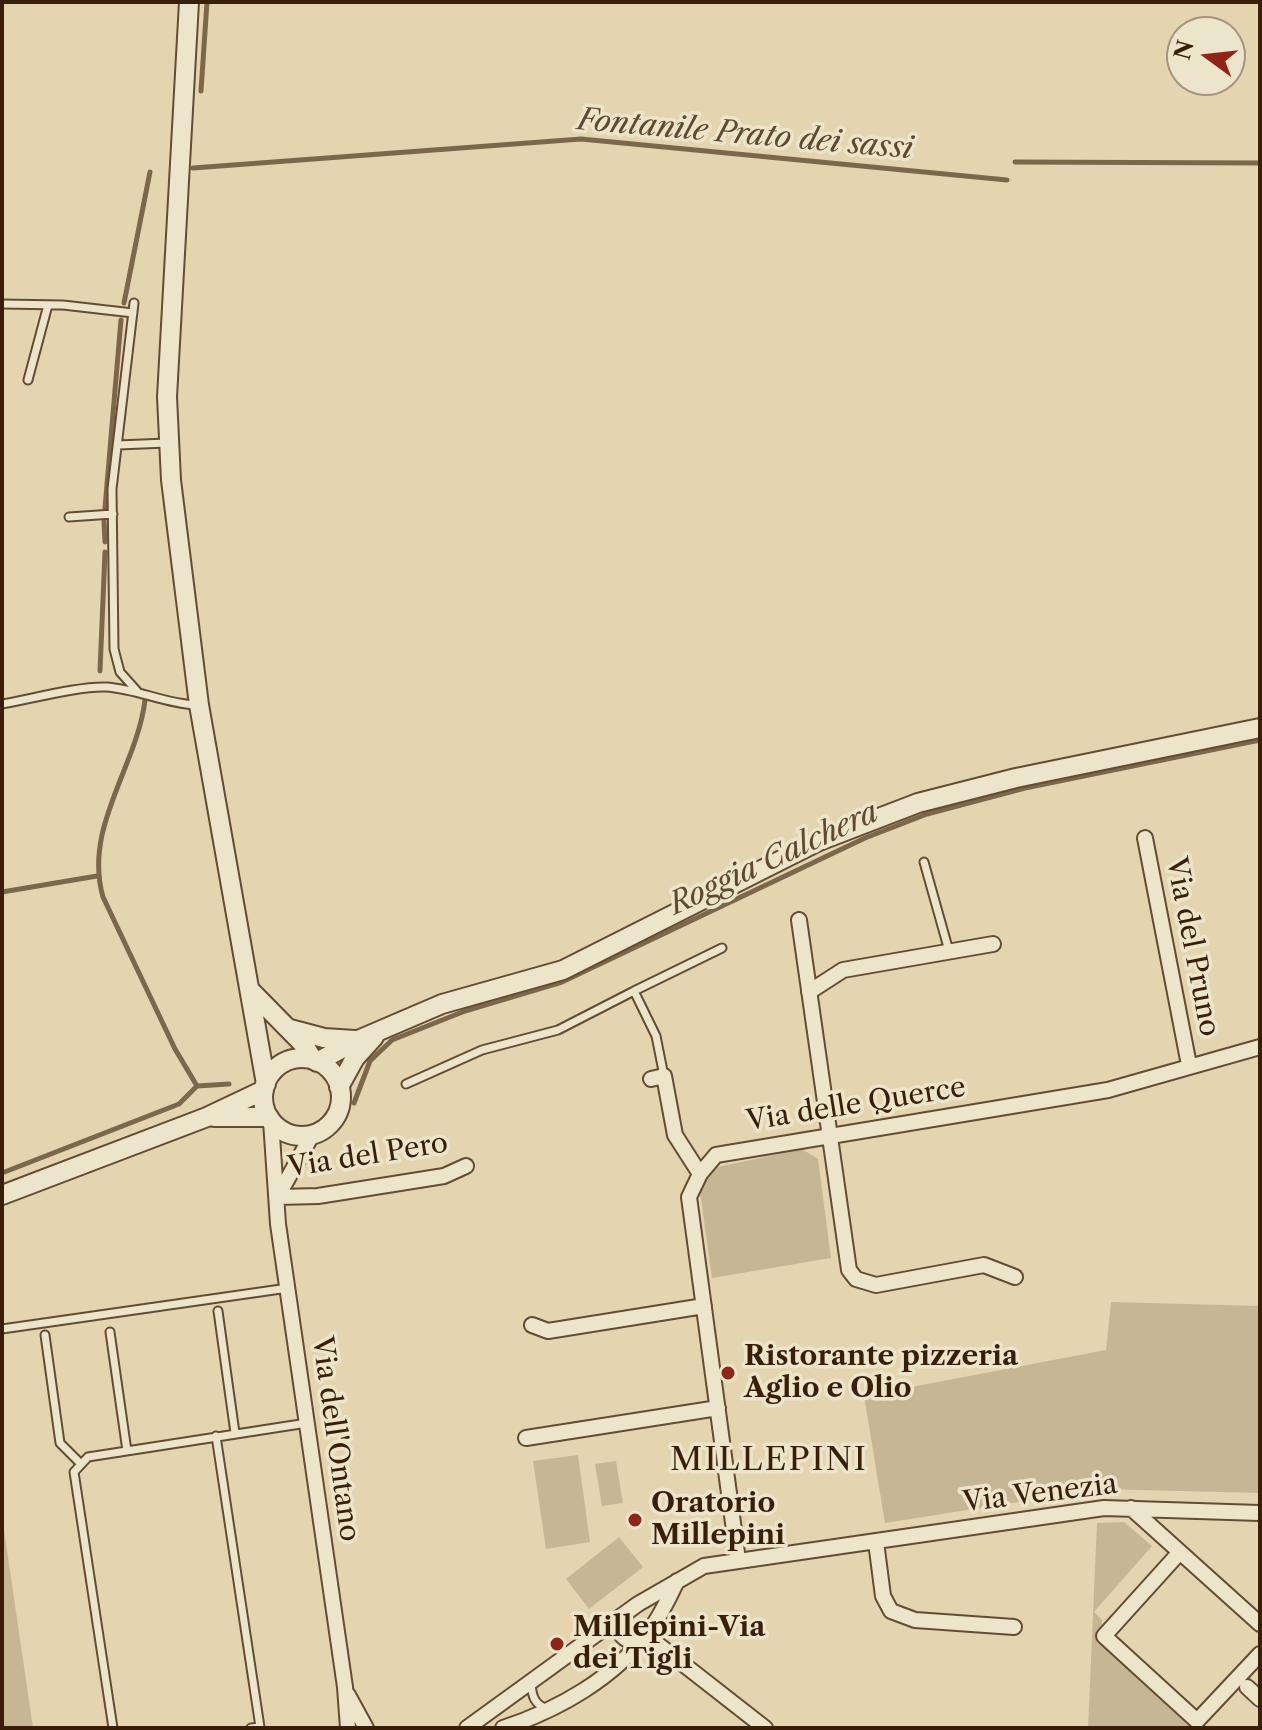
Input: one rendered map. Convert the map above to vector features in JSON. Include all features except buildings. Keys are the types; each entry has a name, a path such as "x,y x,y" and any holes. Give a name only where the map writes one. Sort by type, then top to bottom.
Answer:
{"street":[{"path":"189,2 168,382 171,480 199,705 251,990 265,1087 265,1110 270,1119 290,1134 312,1135"},
{"path":"2,1195 207,1117 265,1087 280,1065 290,1060 315,1061 442,1004 563,970 819,841 918,803 1016,778 1260,728"},
{"name":"Via del Pruno","path":"1145,838 1189,1065"},
{"path":"799,920 849,1270 856,1279 876,1285 984,1265 1015,1277"},
{"path":"809,992 843,970 993,944"},
{"path":"251,990 268,1011 290,1029 315,1061 334,1075 339,1087 338,1111 332,1122 312,1135 278,1197"},
{"path":"290,1029 324,1038 358,1040"},
{"path":"339,1087 355,1058 382,1031"},
{"name":"Via delle Querce","path":"700,1174 716,1155 1108,1090 1260,1047"},
{"path":"657,1078 675,1135 700,1174 689,1197 738,1560"},
{"path":"207,1117 270,1119"},
{"name":"Via dell'Ontano","path":"270,1119 278,1224 345,1687 348,1728"},
{"name":"Via del Pero","path":"278,1197 318,1196 444,1176 466,1166"},
{"path":"532,1325 548,1331 704,1306"},
{"path":"526,1438 718,1408"},
{"name":"Via Venezia","path":"638,1604 704,1566 738,1560 1104,1508 1260,1513"},
{"path":"1131,1508 1260,1624"},
{"path":"876,1542 883,1596 891,1611 915,1620 1014,1627"},
{"path":"1180,1552 1104,1636 1197,1721 1242,1683 1260,1654"},
{"path":"503,1728 593,1685 642,1639 656,1621 677,1581"},
{"path":"467,1728 638,1604 647,1607 656,1621"},
{"path":"618,1619 617,1625 628,1641 642,1639 765,1728"},
{"path":"1242,1683 1260,1699"},
{"name":"Via dell'Ontano","path":"345,1687 366,1728"}],"lane":[{"path":"134,303 112,489 114,649 120,672 137,691"},
{"path":"2,304 133,313"},
{"path":"28,380 48,305"},
{"path":"118,445 170,443"},
{"path":"69,517 113,514"},
{"path":"2,704 103,687 137,691 175,704 199,705"},
{"path":"924,862 949,951"},
{"path":"406,1084 482,1050 558,1030 722,948"},
{"path":"634,991 656,1036 657,1078"},
{"path":"2,1329 288,1288"},
{"path":"218,1311 235,1433"},
{"path":"110,1332 127,1451"},
{"path":"45,1335 60,1443 81,1464"},
{"path":"113,1728 74,1472 88,1457 307,1423"},
{"path":"216,1436 260,1727 251,1728"},
{"path":"531,1683 531,1696 538,1706 547,1709"}],"shaded area":[{"path":"802,1149 818,1159 831,1258 712,1278 700,1192 713,1168"},
{"path":"1111,1302 1260,1306 1260,1493 1101,1489 885,1523 864,1396 1106,1350"},
{"path":"578,1455 590,1542 546,1549 533,1461"},
{"path":"616,1461 623,1503 602,1506 595,1464"},
{"path":"2,1516 33,1728 2,1728"},
{"path":"1124,1522 1152,1546 1094,1612 1102,1620 1100,1644 1191,1728 1088,1728 1097,1523"},
{"path":"619,1537 643,1567 589,1609 566,1579"}],"waterway":[{"path":"201,91 207,2"},
{"name":"Fontanile Prato dei sassi","path":"193,168 581,139 1007,180"},
{"name":"Fontanile Prato dei sassi","path":"1015,162 1260,163"},
{"path":"124,303 150,172"},
{"path":"105,508 121,320"},
{"path":"104,521 105,542"},
{"path":"100,671 105,552"},
{"path":"145,700 140,725 105,822 99,871 103,897 175,1049 197,1086 229,1084"},
{"name":"Roggia Calchera","path":"354,1103 370,1061 392,1040 465,1011 562,982 865,838 927,814 1025,788 1260,740"},
{"path":"2,892 97,876"},
{"path":"2,1173 179,1104 197,1086"}],"place":[{"name":"Ristorante pizzeria Aglio e Olio","path":"728,1373"},
{"name":"Oratorio Millepini","path":"635,1520"},
{"name":"Millepini-Via dei Tigli","path":"557,1644"}],"district":[{"name":"MILLEPINI","path":"769,1461"}]}
